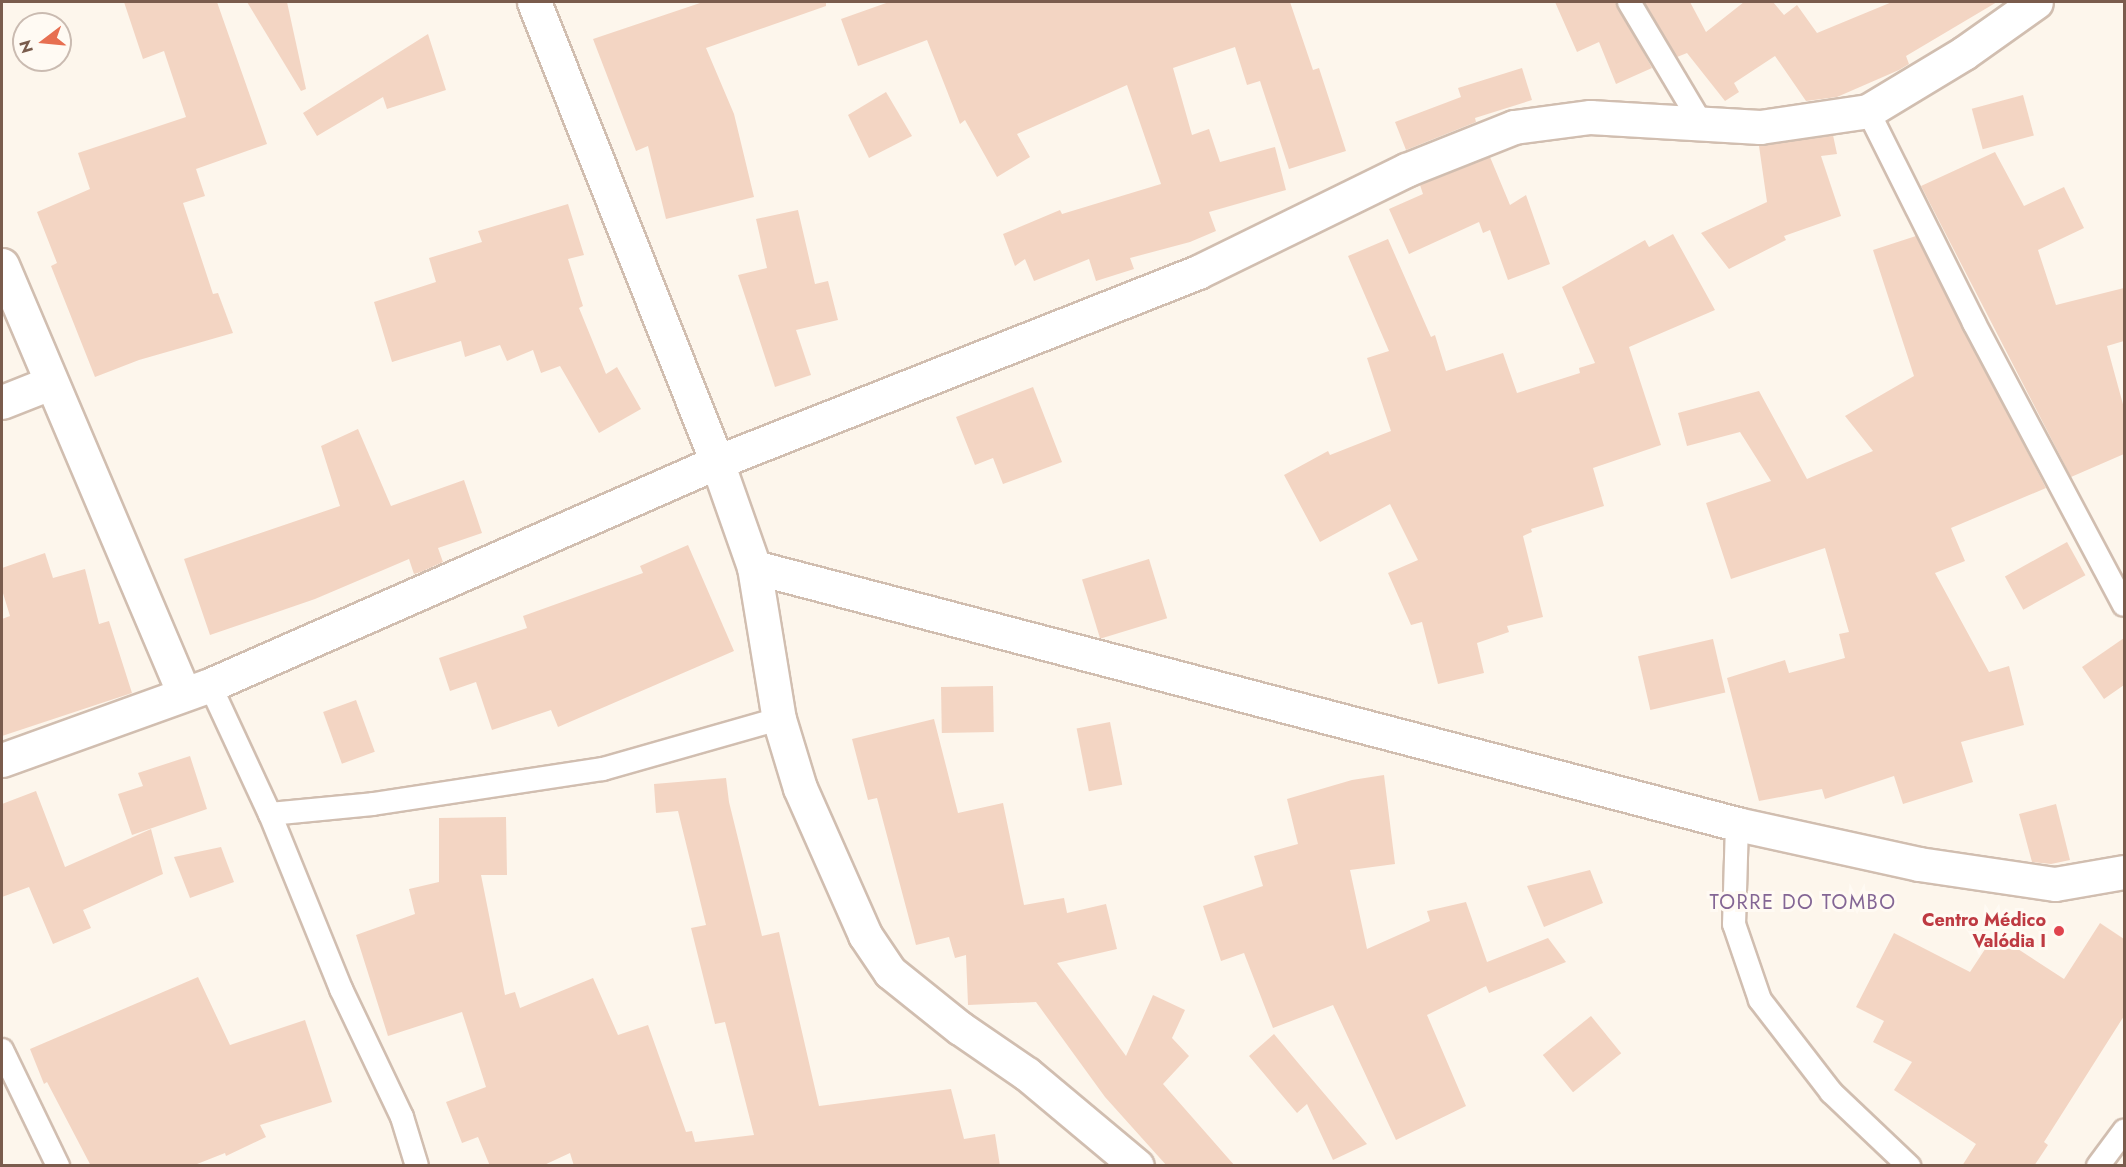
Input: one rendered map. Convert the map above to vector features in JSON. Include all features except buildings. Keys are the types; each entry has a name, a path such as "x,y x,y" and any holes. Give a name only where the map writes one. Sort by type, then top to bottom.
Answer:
{"street":[{"path":"534,2 717,462 754,567 779,719 800,788 865,935 890,972 960,1028 1027,1074 1137,1166"},
{"path":"2,760 196,689 717,462 1198,272 1407,170 1514,127 1590,117 1760,128 1868,111 1964,53 2036,2"},
{"path":"2,265 50,383 196,689"},
{"path":"2,402 50,383"},
{"path":"754,567 1737,824 1919,864 2055,884 2124,872"}],"lane":[{"path":"1629,2 1703,126"},
{"path":"1868,111 1974,323 2124,605"},
{"path":"196,689 270,814 341,989 402,1117 417,1166"},
{"path":"270,814 373,804 603,769 779,719"},
{"path":"1737,824 1734,924 1760,1000 1831,1092 1909,1166"},
{"path":"2,1050 58,1166"},
{"path":"2098,1166 2124,1131"}],"place":[{"name":"Centro Médico Valódia I","path":"2059,931"}],"district":[{"name":"TORRE DO TOMBO","path":"1803,902"}]}
